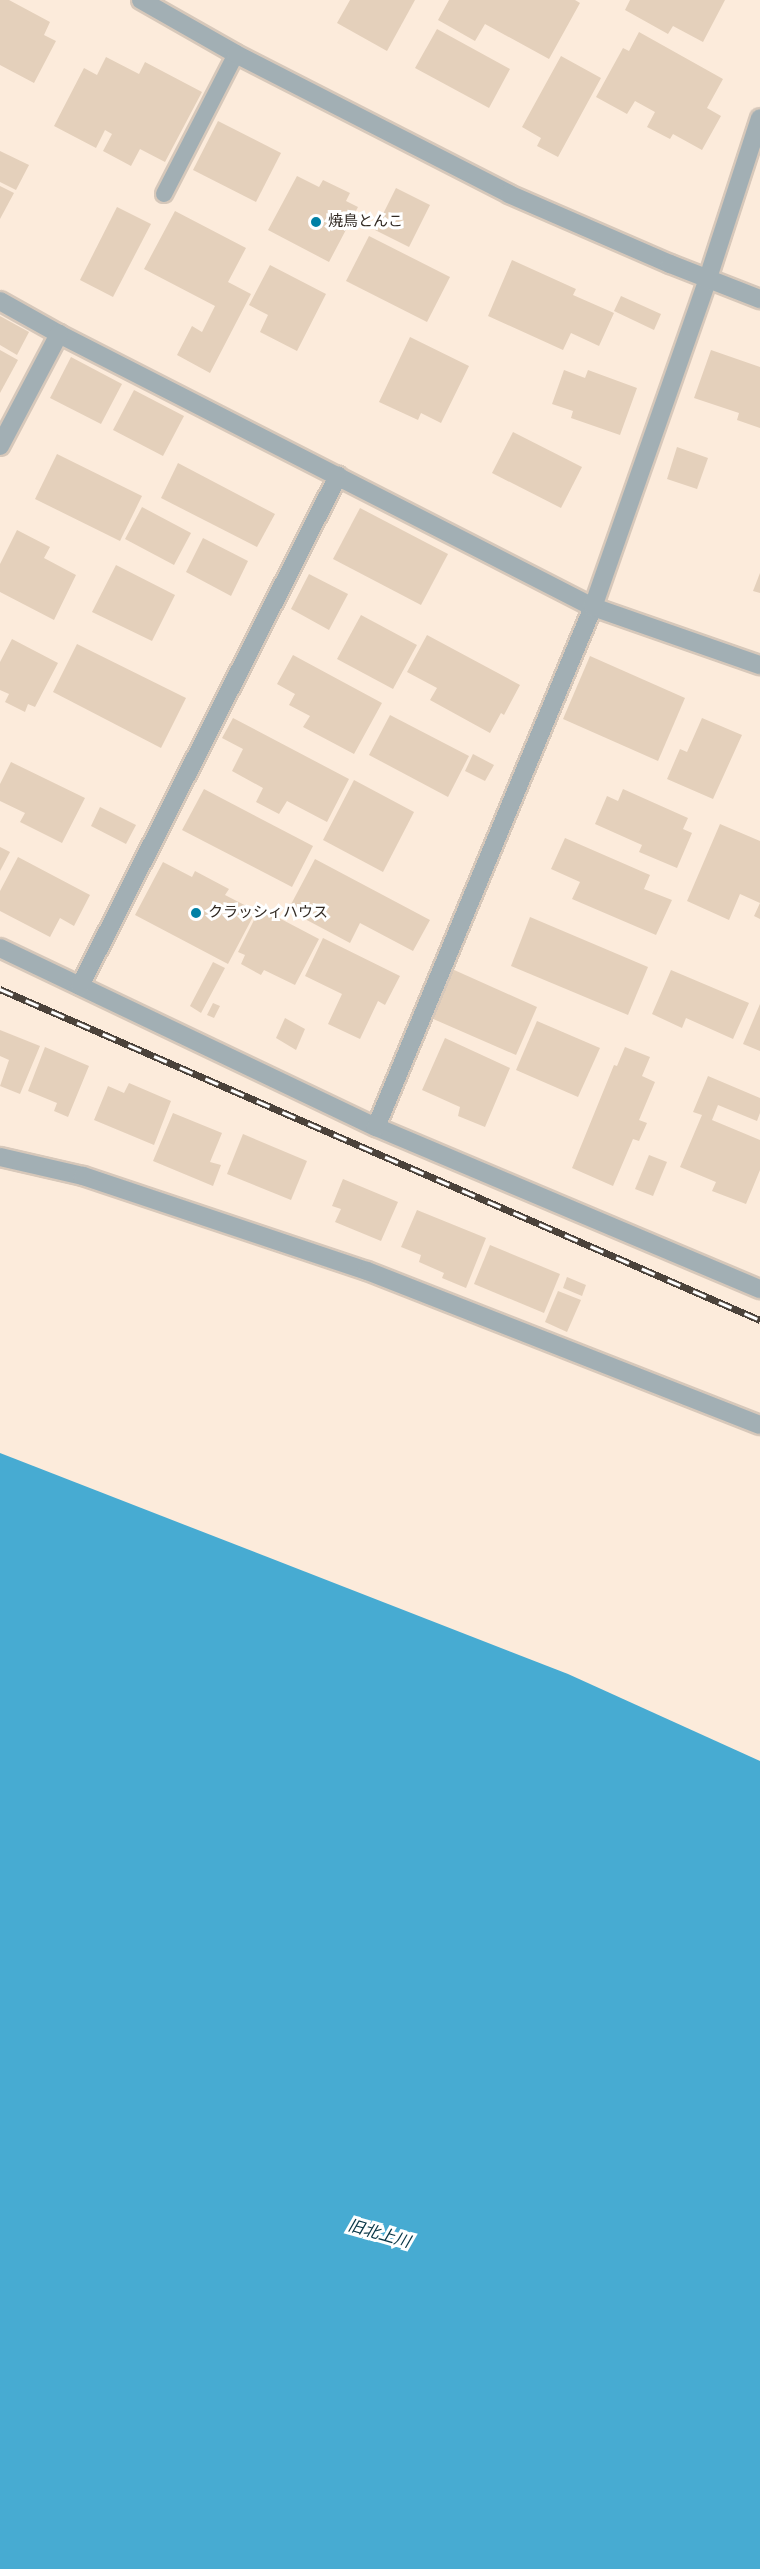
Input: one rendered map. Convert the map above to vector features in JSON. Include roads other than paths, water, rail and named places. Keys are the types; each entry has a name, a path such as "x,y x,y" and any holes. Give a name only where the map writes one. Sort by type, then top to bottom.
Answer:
{"street":[{"path":"141,0 236,54 509,194 760,299"},
{"path":"376,1127 593,607 708,278 760,118"},
{"path":"0,301 59,334 593,607 760,665"},
{"path":"0,446 59,334"},
{"path":"80,986 338,476"},
{"path":"0,948 376,1127 760,1288"},
{"path":"0,1157 83,1176 367,1271 760,1425"}],"lane":[{"path":"164,194 236,54"}],"water":[{"name":"旧北上川","path":"0,1453 568,1674 760,1761 760,2569 0,2569"}],"railway":[{"path":"0,989 760,1320"}],"place":[{"name":"焼鳥とんこ","path":"316,222"},
{"name":"クラッシィハウス","path":"196,913"}]}
